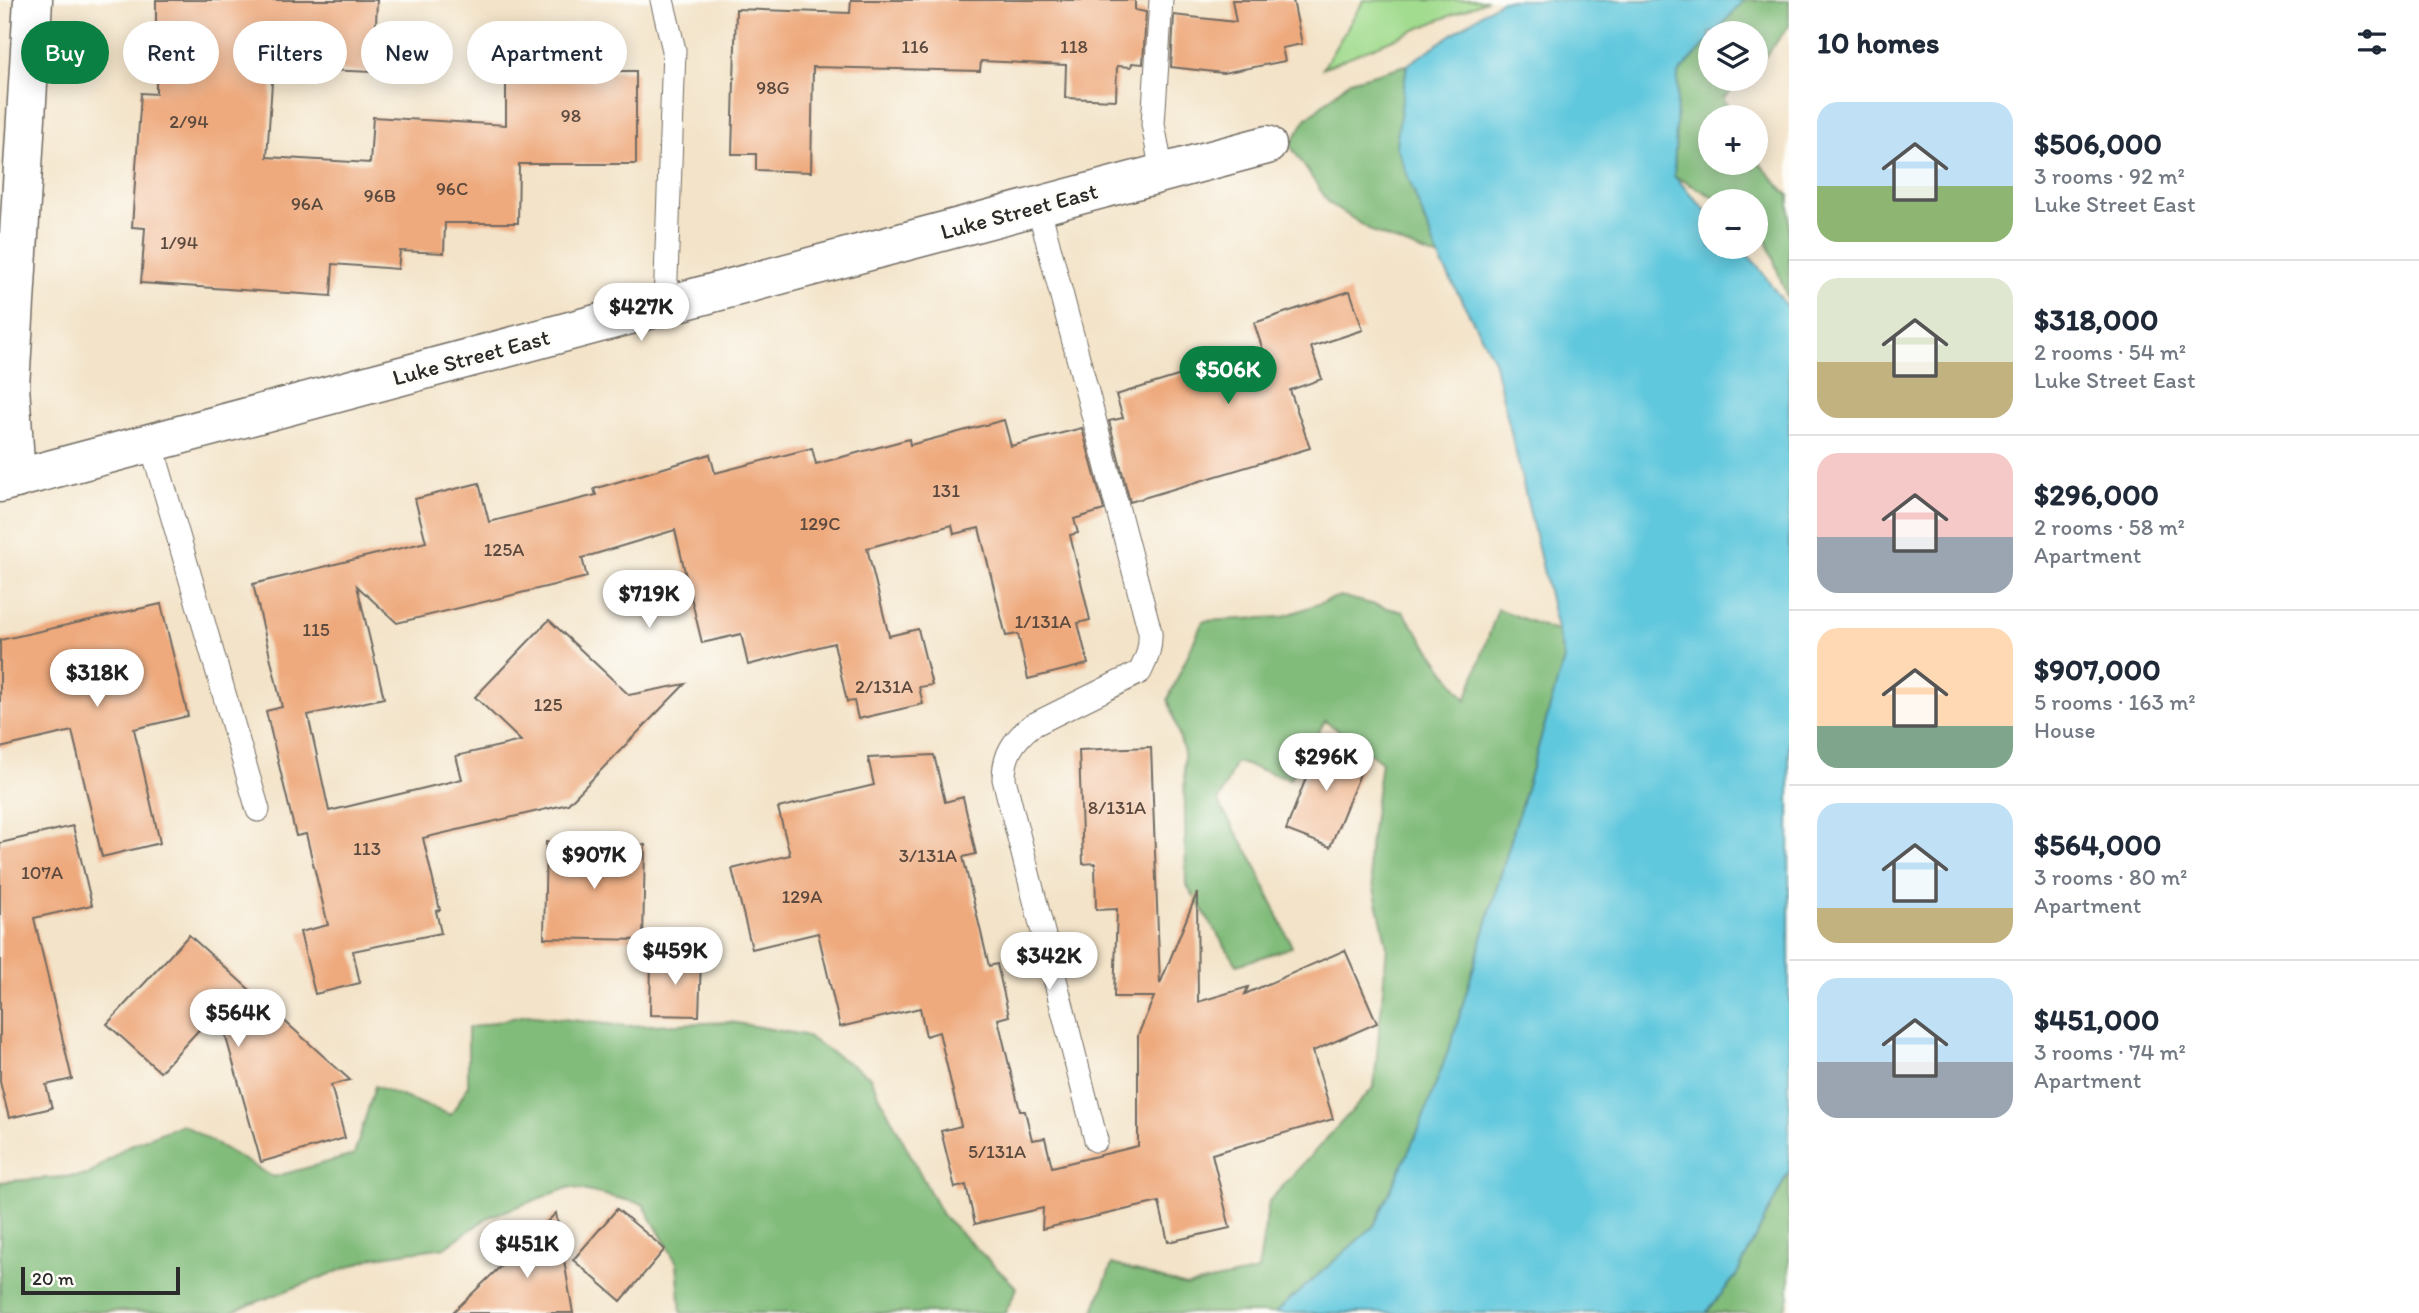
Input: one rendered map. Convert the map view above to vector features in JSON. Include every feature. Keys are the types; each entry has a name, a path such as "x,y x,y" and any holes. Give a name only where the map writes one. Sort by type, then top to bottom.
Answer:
{"street":[{"path":"8,481 10,386 33,0"},
{"name":"Luke Street East","path":"8,481 1267,145"}],"lane":[{"path":"662,0 674,50 664,306"},
{"path":"1161,0 1153,124 1162,173"},
{"path":"1038,205 1150,632 1148,657 1140,671 1031,726 1018,737 1004,765 1004,779 1096,1140"},
{"path":"151,443 258,810"}],"green space":[{"path":"1364,0 1488,0 1323,68"},
{"path":"1744,0 1789,0 1789,26 1768,53 1768,21 1726,21"},
{"path":"1698,52 1698,91 1731,91 1723,98 1727,105 1698,105 1698,175 1768,175 1768,173 1789,196 1789,303 1768,244 1768,189 1698,189 1674,176 1678,74"},
{"path":"1407,65 1396,145 1439,258 1375,233 1329,203 1290,145 1306,119 1350,81"},
{"path":"1340,596 1403,612 1466,700 1498,609 1558,632 1564,659 1453,1038 1419,1129 1374,1226 1275,1313 1093,1313 1112,1264 1186,1286 1258,1271 1269,1201 1374,1087 1387,946 1368,862 1381,761 1325,721 1290,779 1236,762 1218,802 1253,860 1292,947 1237,965 1186,884 1184,752 1168,699 1203,621 1282,617"},
{"path":"526,1015 625,1026 731,1022 804,1035 869,1076 942,1215 1017,1288 1005,1313 681,1313 677,1263 643,1204 570,1187 489,1217 445,1247 375,1257 228,1313 0,1313 0,1182 88,1175 126,1147 182,1124 273,1177 354,1155 375,1086 451,1115 468,1086 468,1028"},
{"path":"1789,1171 1789,1297 1783,1313 1706,1313 1736,1276"}],"water":[{"path":"1502,0 1744,0 1726,21 1698,21 1698,52 1678,74 1674,176 1698,202 1698,259 1751,259 1789,310 1789,1171 1736,1276 1706,1313 1275,1313 1374,1226 1419,1129 1453,1038 1564,659 1494,360 1439,258 1396,145 1407,65"}],"building":[{"path":"156,0 377,0 376,21 361,21 361,71 347,71 347,21 233,21 233,84 272,84 267,157 370,163 373,117 506,125 506,84 627,84 627,71 636,71 636,164 519,164 518,223 445,223 444,253 400,251 398,269 333,264 331,296 141,283 145,228 132,227 141,93 156,94 156,84 219,84 219,21 156,21"},
{"path":"851,0 1135,0 1135,10 1146,12 1143,64 1117,66 1116,100 1065,98 1066,65 981,61 980,71 813,67 811,172 756,170 756,154 732,154 736,9 850,13"},
{"path":"1232,0 1293,0 1302,44 1282,48 1285,61 1223,73 1171,67 1174,15 1236,22"},
{"path":"1350,291 1363,330 1311,347 1322,379 1290,390 1310,448 1130,502 1109,421 1123,418 1116,395 1263,350 1254,323"},
{"path":"1004,420 1011,446 1082,428 1104,510 1074,519 1078,533 1070,535 1090,620 1078,623 1088,664 1028,679 1018,634 1006,636 979,528 954,534 952,525 867,548 889,636 918,629 932,685 919,687 923,704 858,719 854,701 847,702 834,643 748,665 741,634 702,643 675,530 582,558 587,577 397,623 357,586 384,698 308,715 329,811 462,779 456,756 521,741 475,697 549,620 629,695 685,684 568,804 423,838 440,910 436,911 441,933 353,951 360,983 315,994 300,932 328,925 306,834 296,836 266,711 282,707 253,584 426,542 415,499 479,483 489,522 596,495 594,489 710,454 715,473 812,448 816,464 909,439 910,445"},
{"path":"161,604 188,716 134,729 160,843 102,857 72,731 0,748 0,640"},
{"path":"1321,739 1367,757 1330,847 1286,830"},
{"path":"1151,747 1160,984 1197,893 1198,1002 1248,987 1245,994 1345,950 1377,1023 1313,1051 1333,1119 1212,1154 1230,1228 1168,1242 1159,1202 1042,1229 1043,1208 975,1224 966,1185 955,1188 941,1131 961,1126 939,1032 926,1036 920,1008 840,1027 818,933 752,949 732,869 790,855 778,808 874,785 868,758 934,755 945,802 963,797 976,854 963,857 989,966 997,964 1009,1016 998,1019 1020,1111 1025,1111 1032,1140 1045,1138 1052,1167 1138,1146 1138,1035 1154,997 1114,997 1117,909 1096,910 1095,863 1083,864 1079,750"},
{"path":"73,826 92,905 34,918 72,1079 46,1085 52,1108 9,1118 0,1082 0,843"},
{"path":"546,842 645,845 643,940 544,938"},
{"path":"189,935 350,1080 331,1085 345,1138 261,1162 218,1009 160,1072 107,1024"},
{"path":"651,958 701,959 699,1016 650,1015"},
{"path":"617,1209 665,1249 621,1301 573,1260"},
{"path":"556,1213 573,1313 452,1313"}]}
